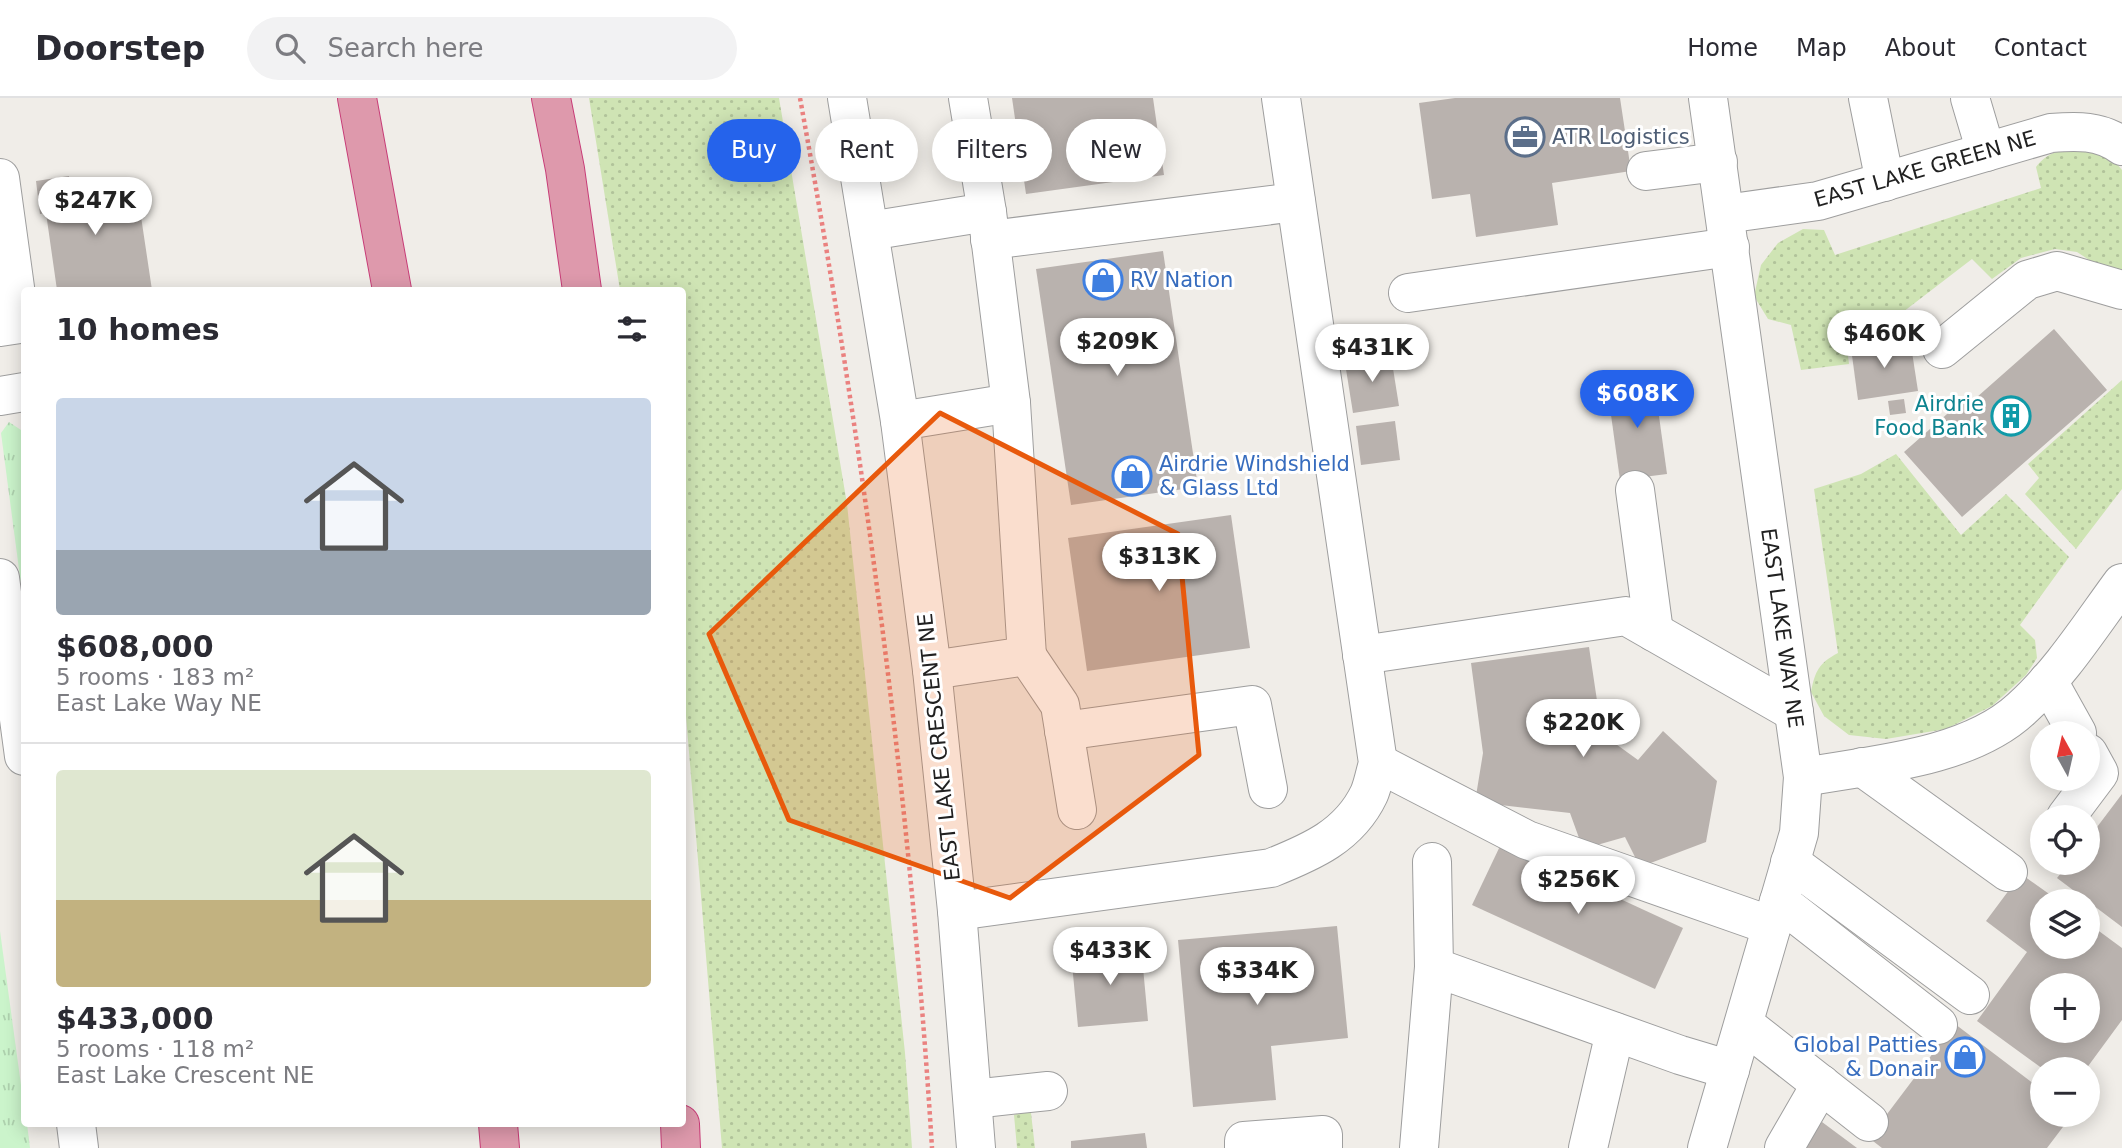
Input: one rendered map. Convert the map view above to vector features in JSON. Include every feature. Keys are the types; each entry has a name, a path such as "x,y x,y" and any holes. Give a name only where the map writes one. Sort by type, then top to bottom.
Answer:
{"highway":[{"path":"357,98 391,287"},
{"path":"551,98 565,169 582,287"},
{"path":"498,1127 500,1148"},
{"path":"680,1127 681,1148"}],"street":[{"name":"EAST LAKE CRESCENT NE","path":"847,98 900,421 932,670 957,911 976,1148"},
{"path":"968,98 989,226 1011,402 1027,656 1060,705 1077,810"},
{"path":"957,911 1271,868 1312,851 1348,826 1369,794 1378,763 1281,98"},
{"name":"EAST LAKE WAY NE","path":"1708,98 1803,777 1799,833 1709,1147"},
{"path":"1868,98 1885,182"},
{"path":"1970,98 1986,152"},
{"name":"EAST LAKE GREEN NE","path":"1408,293 1728,231 1818,201 2051,133 2080,130 2118,136"},
{"path":"1646,171 1718,162"},
{"path":"0,178 20,324 0,327"},
{"path":"869,231 989,226 1296,202"},
{"path":"1942,349 2027,280 2057,271 2122,290"},
{"path":"0,396 21,392"},
{"path":"900,421 1011,402"},
{"path":"1634,490 1654,632"},
{"path":"0,578 3,626 18,734"},
{"path":"1803,777 1910,758 1958,746 1990,732 2020,710 2048,681 2122,583"},
{"path":"1362,655 1626,616 1794,712"},
{"path":"932,670 1027,656"},
{"path":"2048,681 2070,721"},
{"path":"1064,731 1252,705 1268,789"},
{"path":"1378,763 1527,840 1776,913 1938,1025"},
{"path":"1862,766 2008,872"},
{"path":"1419,1148 1434,967 1432,862"},
{"path":"1790,862 1970,995"},
{"path":"1434,967 1730,1070"},
{"path":"1744,1024 1869,1122"},
{"path":"1588,1148 1615,1032"},
{"path":"1784,1148 1821,1084"},
{"path":"972,1099 1048,1091"},
{"path":"76,1127 79,1148"},
{"path":"1244,1148 1244,1141 1322,1135 1324,1148"}],"path":[{"path":"800,98 832,273 878,583 908,853 932,1148"}],"highlighted area":[{"path":"940,413 1178,534 1199,755 1010,898 789,820 709,634"}],"green space":[{"path":"589,98 779,98 783,119 707,119 707,182 793,182 847,504 905,1053 912,1148 722,1148 686,716 686,287 620,287"},
{"path":"2082,148 2112,158 2122,170 2122,275 2106,271 2077,252 2055,249 2021,258 1992,279 1972,259 1903,312 1905,331 1846,339 1849,364 1801,370 1791,325 1768,319 1754,296 1761,265 1778,243 1803,229 1824,230 1835,255 2041,188 2036,167 2046,157 2068,149"},
{"path":"2122,380 2122,489 2076,549 2025,494 2039,478 2028,464"},
{"path":"9,422 21,430 21,584 1,433"},
{"path":"1896,454 1961,535 2006,494 2069,557 2020,625 2035,640 2037,658 2026,675 1992,706 1946,729 1886,739 1849,735 1824,716 1811,692 1819,668 1838,653 1814,489 1861,474"},
{"path":"0,931 21,1085 21,1127 27,1127 30,1148 0,1148"},
{"path":"1027,1110 1031,1113 1035,1148 1017,1148 1014,1115"}],"building":[{"path":"1012,98 1153,98 1156,119 1066,119 1066,182 1113,182 1026,194 1024,182 1052,182 1052,119 1015,119"},
{"name":"ATR Logistics","path":"1455,98 1620,98 1631,171 1552,183 1558,225 1476,237 1470,194 1432,199 1419,103"},
{"path":"69,176 71,192 136,183 152,287 57,287 46,213 40,214 36,181"},
{"path":"1163,251 1198,487 1071,505 1036,269"},
{"name":"Airdrie Food Bank","path":"2054,329 2107,390 1962,517 1904,452 1964,399 1968,405"},
{"path":"1910,339 1918,391 1858,400 1851,348"},
{"path":"1391,356 1399,406 1353,413 1345,363"},
{"path":"1654,380 1667,474 1620,480 1607,386"},
{"path":"1904,399 1906,413 1890,415 1888,401"},
{"path":"1395,421 1400,460 1361,465 1356,426"},
{"path":"1231,515 1250,648 1087,671 1068,538"},
{"path":"1589,647 1602,734 1638,760 1663,731 1717,781 1706,842 1640,867 1625,837 1583,849 1570,813 1475,802 1483,753 1471,663"},
{"path":"2122,794 2122,927 2100,910 2100,889 2072,889 2057,878 2059,875 2100,875 2100,823"},
{"path":"1501,844 1683,928 1655,989 1472,905"},
{"path":"2021,874 2042,889 2030,889 2030,959 2100,959 2100,932 2122,948 2122,1020 2095,1057 2030,1057 2030,1060 1977,1021 2027,952 1986,921"},
{"path":"1337,926 1348,1038 1271,1046 1276,1100 1193,1107 1178,940"},
{"path":"1141,946 1148,1021 1078,1027 1071,953"},
{"name":"Global Patties & Donair","path":"1955,1024 2030,1081 2030,1127 2063,1127 2047,1148 1882,1148 1869,1138"},
{"path":"1822,1122 1857,1148 1802,1148"},
{"path":"1145,1133 1147,1148 1071,1148 1071,1141"}],"place":[{"name":"ATR Logistics","path":"1525,137"},
{"name":"RV Nation","path":"1103,280"},
{"name":"Airdrie Food Bank","path":"2011,416"},
{"name":"Airdrie Windshield & Glass Ltd","path":"1132,476"},
{"name":"Global Patties & Donair","path":"1965,1057"}]}
